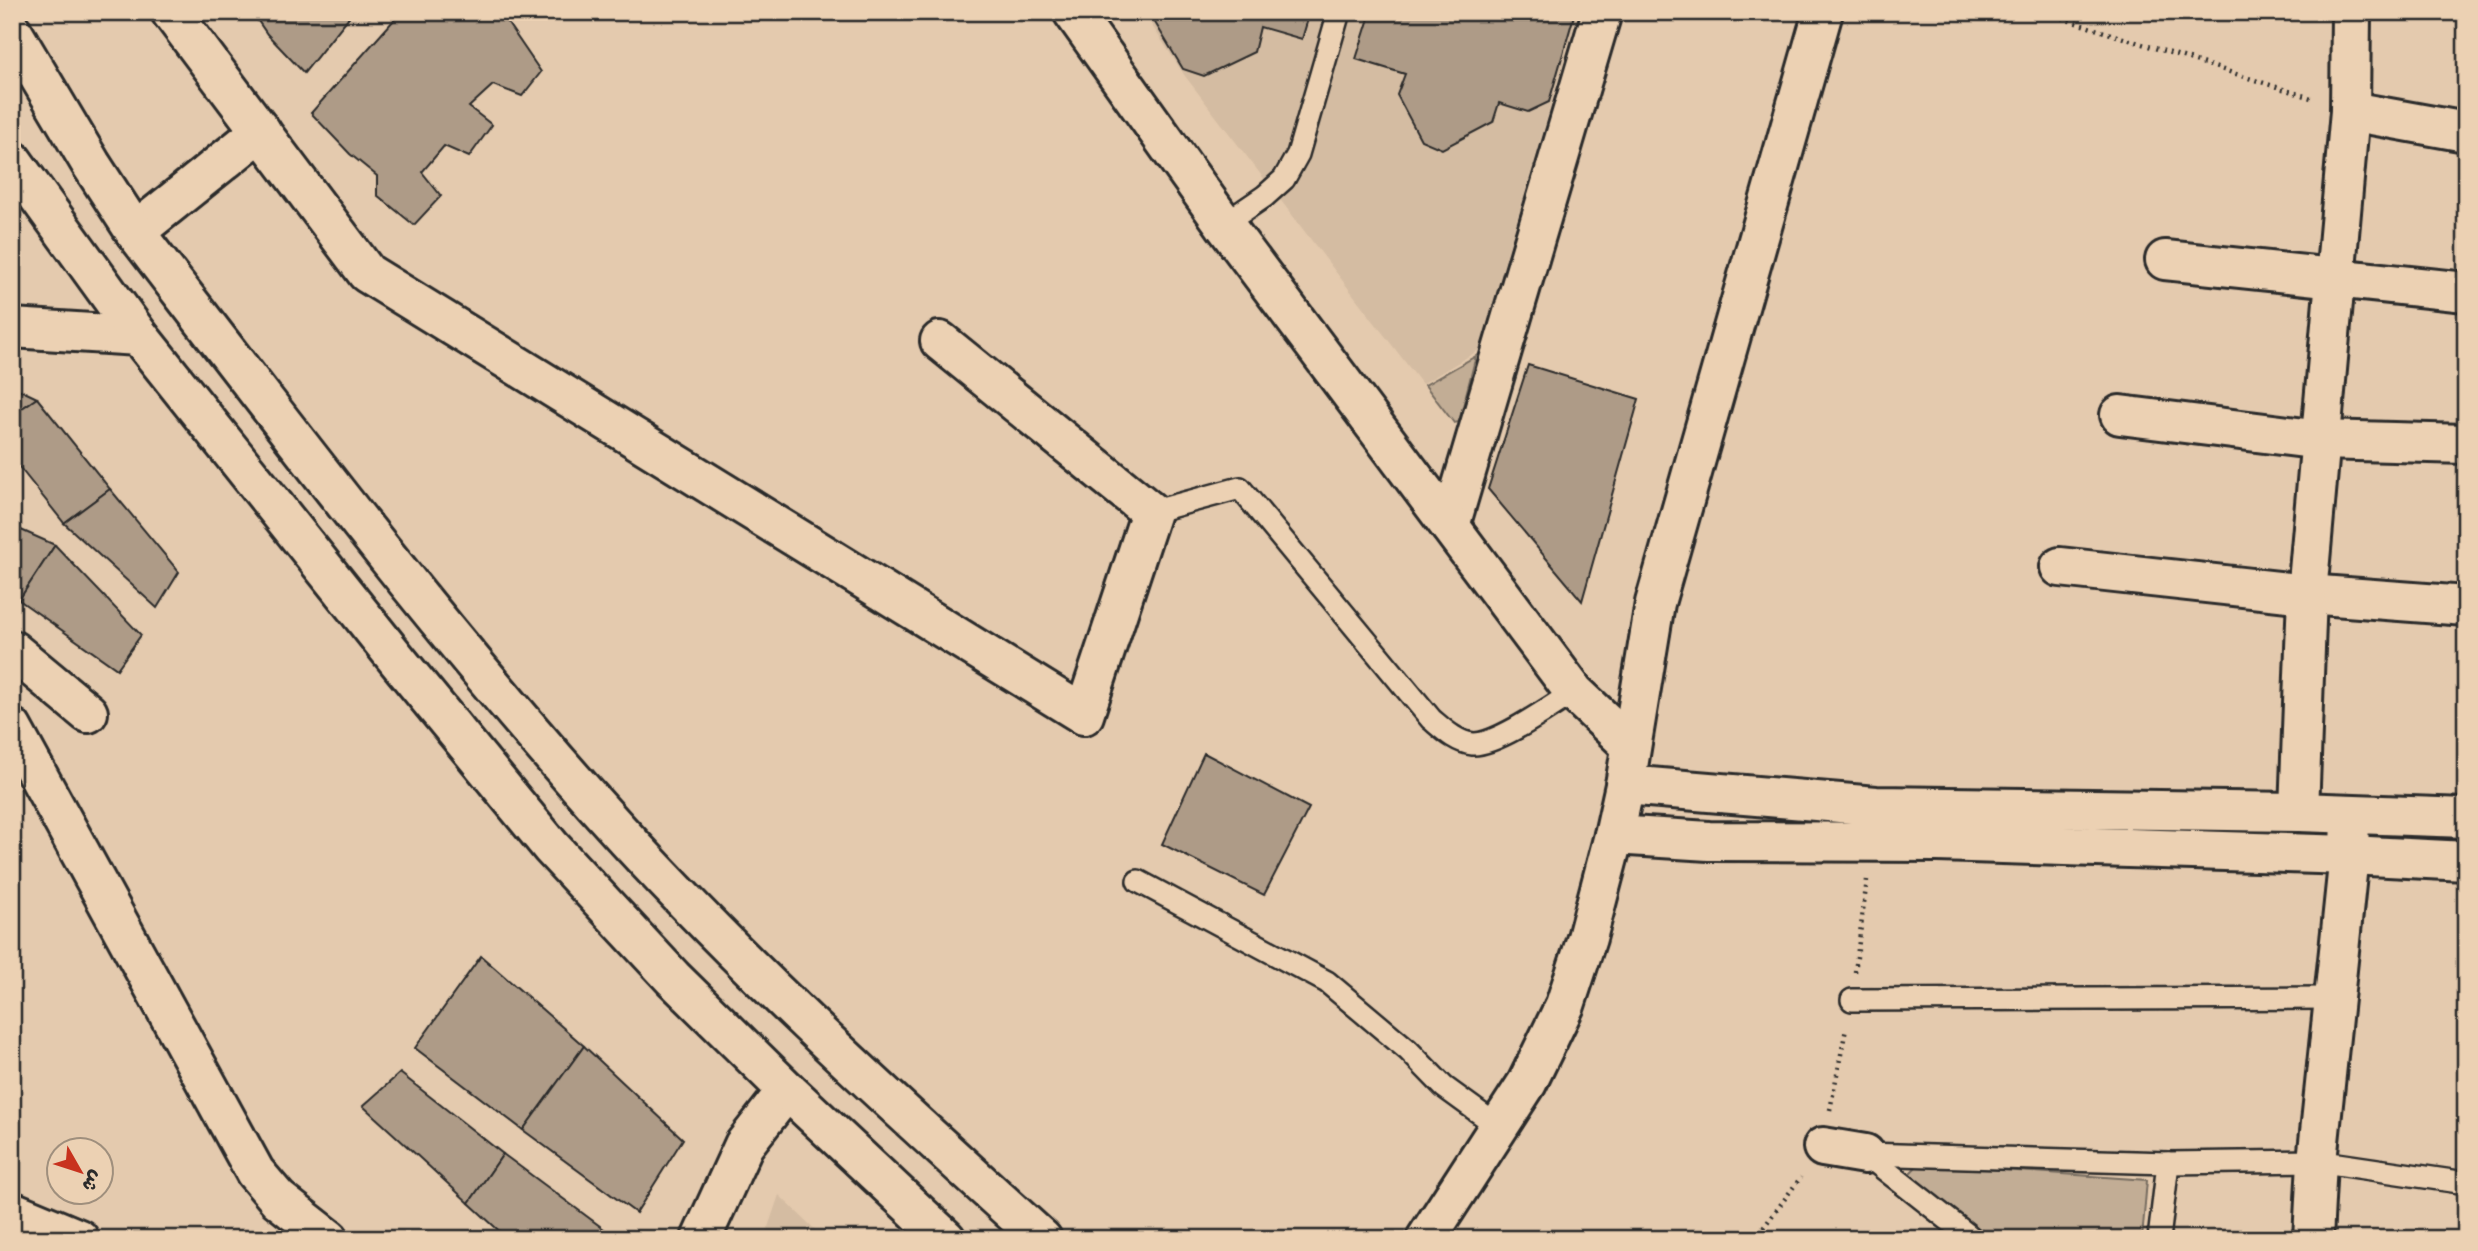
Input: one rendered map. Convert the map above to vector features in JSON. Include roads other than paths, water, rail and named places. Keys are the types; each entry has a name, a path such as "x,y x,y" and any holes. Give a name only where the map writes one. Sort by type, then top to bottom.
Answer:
{"street":[{"path":"171,12 367,273 1084,715 1151,512 940,341"},
{"path":"1073,12 1224,224 1574,692 1630,745"},
{"path":"1450,526 1602,12"},
{"path":"1431,1237 1527,1083 1565,1005 1587,938 1625,785 1655,603 1823,12"},
{"path":"2299,812 2307,594 2350,111 2351,12"},
{"path":"12,31 135,232 439,621 601,811 710,926 846,1061 1042,1239"},
{"path":"2350,111 2466,132"},
{"path":"135,232 261,131"},
{"path":"12,160 139,336 399,662 551,847 673,978 946,1239"},
{"path":"2165,260 2466,292"},
{"path":"12,328 139,336"},
{"path":"2120,415 2321,440 2466,444"},
{"path":"2060,567 2307,594 2466,606"},
{"path":"15,663 88,713"},
{"path":"12,728 256,1172 278,1199 329,1239"},
{"path":"1625,785 1876,806 2299,812 2466,818"},
{"path":"2313,1239 2317,1161 2350,855 2350,814"},
{"path":"1614,835 1709,841 1952,842 2466,861"},
{"path":"701,1239 744,1145 788,1090"},
{"path":"1823,1147 1864,1154"},
{"path":"12,1211 79,1239"}],"lane":[{"path":"1224,224 1265,196 1284,179 1298,154 1339,12"},
{"path":"1151,512 1240,488 1431,719 1454,738 1472,744 1492,741 1574,692"},
{"path":"1138,881 1327,982 1408,1050 1444,1087 1499,1127"},
{"path":"1852,1000 2333,998"},
{"path":"1864,1154 2168,1163 2317,1161 2466,1184"},
{"path":"1864,1154 1973,1239"},
{"path":"2159,1239 2168,1163"}]}
